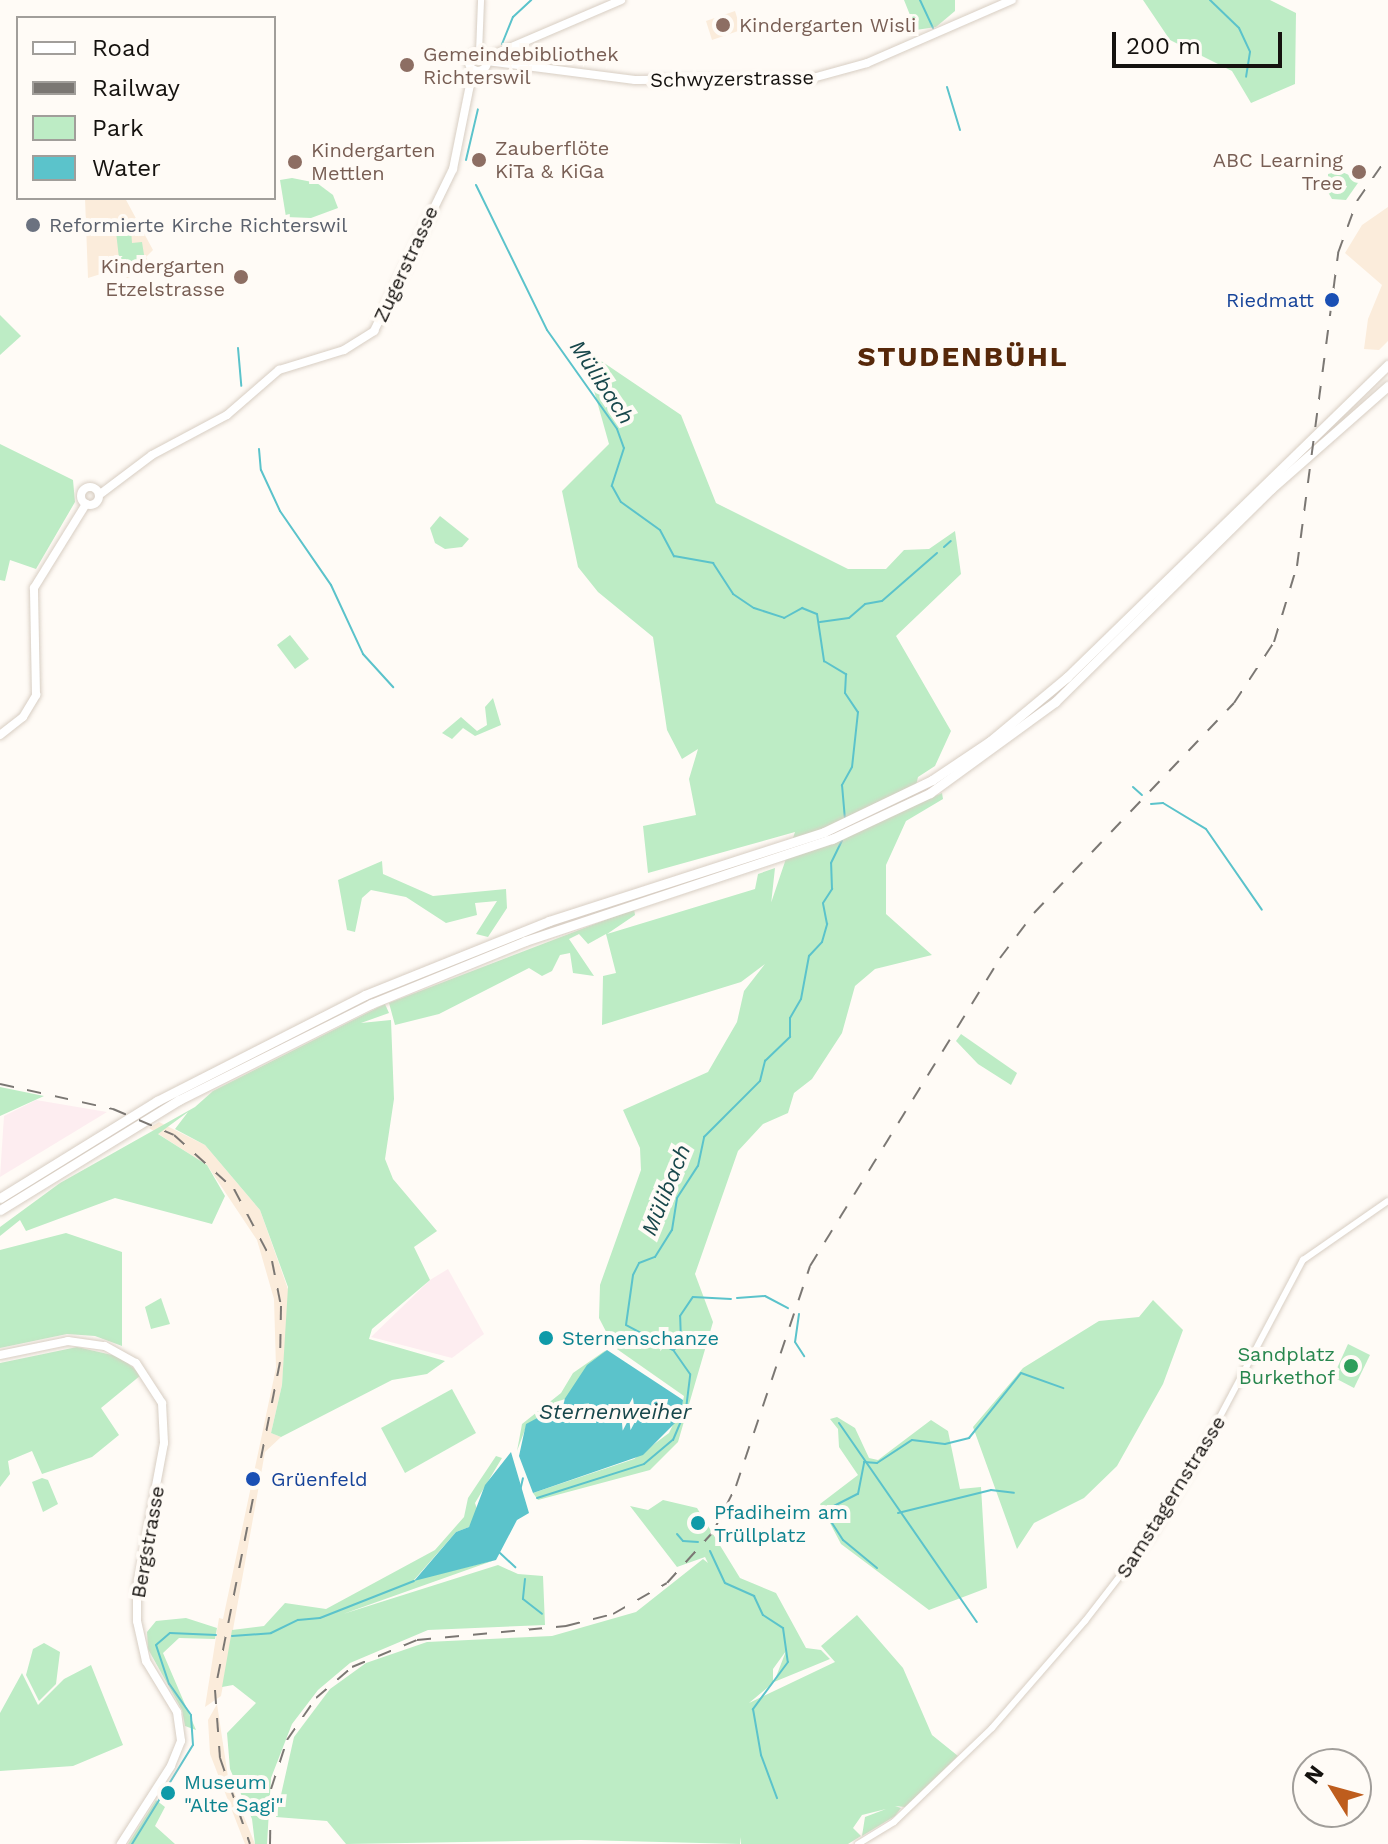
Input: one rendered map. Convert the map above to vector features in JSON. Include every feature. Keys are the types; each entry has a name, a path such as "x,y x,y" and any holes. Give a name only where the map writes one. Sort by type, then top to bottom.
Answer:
{"highway":[{"path":"0,1210 179,1100 371,1004 525,941 789,849 904,801 968,769 1036,718 1388,365"},
{"path":"1195,558 1388,386"},
{"path":"0,1198 157,1101 365,995 549,921 789,849"}],"main road":[{"path":"473,70 482,70 484,57 621,0"},
{"name":"Schwyzerstrasse","path":"484,57 635,80 809,79 867,63 1012,0"},
{"name":"Zugerstrasse","path":"99,495 152,455 227,415 279,370 350,348 374,331 453,169 473,70 469,60 484,57"},
{"path":"93,488 99,495 94,504 86,504 81,497 84,489 93,488"},
{"path":"0,735 23,717 36,695 34,588 86,504"},
{"name":"Bergstrasse","path":"0,1355 68,1341 105,1346 136,1363 162,1403 164,1443 136,1603 143,1653 177,1712 181,1741 171,1766 121,1844"}],"street":[{"path":"481,0 484,57"},
{"name":"Samstagernstrasse","path":"858,1844 894,1822 992,1728 1113,1587 1210,1437 1303,1260 1388,1201"}],"shaded area":[{"name":"Kindergarten Wisli","path":"735,11 741,30 712,40 706,21"},
{"path":"85,200 126,200 153,250 146,257 153,269 127,278 120,268 88,278"},
{"path":"1388,207 1388,341 1379,350 1364,349 1368,319 1382,285 1345,253 1362,225"},
{"path":"36,1100 107,1112 0,1177 4,1116"},
{"path":"159,1122 205,1145 260,1210 289,1292 282,1385 271,1433 281,1437 265,1452 221,1696 205,1707 219,1618 223,1619 276,1368 274,1299 257,1240 207,1165 149,1128"},
{"path":"448,1269 484,1334 452,1358 371,1337 430,1280"},
{"path":"217,1704 228,1777 255,1844 245,1844 210,1754 208,1720"}],"green space":[{"path":"904,0 955,0 955,11 936,27 916,30"},
{"path":"1143,0 1270,0 1296,13 1295,84 1251,103 1232,71 1170,40"},
{"path":"1340,171 1360,180 1346,200 1332,199 1328,192 1328,174"},
{"path":"292,178 317,183 333,195 338,208 311,218 286,217 280,180"},
{"path":"131,229 132,243 142,242 145,261 120,267 116,232"},
{"path":"0,315 21,336 0,355"},
{"path":"582,348 681,415 716,503 848,569 886,569 904,550 929,549 955,531 961,574 896,636 951,731 935,766 918,777 911,807 942,793 943,799 906,821 886,865 886,914 932,955 875,969 855,986 842,1033 812,1079 794,1093 788,1113 763,1124 738,1151 695,1274 713,1322 678,1442 650,1470 538,1500 533,1493 634,1459 669,1433 682,1406 684,1396 614,1347 599,1318 600,1285 641,1170 640,1148 623,1110 708,1072 737,1022 744,991 765,964 741,982 602,1025 603,976 616,973 606,934 588,944 579,934 569,939 594,976 573,973 570,953 560,955 552,971 542,976 529,968 439,1014 395,1025 389,1003 634,909 635,915 607,934 755,889 758,874 775,868 771,902 795,832 648,873 643,826 696,815 689,779 698,749 682,759 667,730 653,637 598,592 578,567 562,491 609,444"},
{"path":"0,444 73,480 75,502 36,569 10,560 5,581 0,580"},
{"path":"440,516 469,539 462,547 445,549 435,543 430,528"},
{"path":"290,635 309,659 295,669 277,645"},
{"path":"493,698 501,725 475,736 463,728 452,739 442,733 461,717 477,731 487,725 485,707"},
{"path":"382,861 383,874 433,896 506,889 507,908 488,937 476,934 497,901 475,903 477,915 446,923 406,897 371,890 362,898 355,932 347,930 338,880"},
{"path":"385,1004 389,1013 361,1023 391,1020 394,1099 385,1159 393,1179 437,1231 414,1247 430,1280 372,1329 369,1339 445,1361 427,1374 392,1380 281,1437 271,1433 282,1385 288,1287 260,1210 205,1145 175,1129 188,1112 158,1134 207,1165 225,1196 212,1224 115,1198 26,1231 20,1220 0,1236 0,1227 60,1183 195,1107 213,1091"},
{"path":"961,1034 1017,1073 1011,1085 978,1064 956,1041"},
{"path":"0,1087 44,1096 0,1116"},
{"path":"66,1233 122,1252 122,1346 95,1336 67,1334 0,1348 0,1250"},
{"path":"161,1298 170,1324 151,1329 145,1307"},
{"path":"1153,1300 1183,1330 1163,1384 1117,1466 1084,1498 1034,1523 1017,1549 973,1427 1023,1368 1099,1321 1139,1317"},
{"name":"Sandplatz Burkethof","path":"1348,1344 1370,1355 1354,1388 1333,1377"},
{"path":"77,1347 121,1357 141,1375 101,1408 119,1435 92,1457 42,1474 32,1451 8,1461 10,1474 0,1487 0,1363"},
{"path":"606,1350 564,1403 526,1427 517,1451 522,1424 561,1393 573,1373"},
{"path":"452,1389 476,1433 405,1473 381,1428"},
{"path":"837,1417 855,1428 869,1458 878,1460 931,1420 948,1431 960,1489 981,1487 987,1588 929,1610 841,1544 820,1504 858,1475 839,1447 838,1429 830,1419"},
{"path":"496,1456 502,1458 475,1503 478,1512 469,1527 456,1532 414,1580 495,1560 343,1614 498,1565 518,1574 543,1576 545,1625 428,1630 350,1663 318,1690 292,1724 271,1778 267,1844 255,1844 252,1819 230,1769 227,1733 256,1703 233,1685 222,1687 232,1630 264,1626 285,1603 326,1609 435,1550 464,1517 468,1498"},
{"path":"42,1478 48,1480 58,1504 43,1512 32,1482"},
{"path":"663,1500 697,1508 740,1578 776,1593 806,1648 821,1650 830,1659 774,1682 786,1651 773,1669 773,1683 749,1703 835,1662 821,1646 857,1615 903,1668 932,1735 958,1756 905,1807 895,1806 901,1808 895,1816 862,1836 865,1817 886,1809 862,1815 853,1828 861,1836 848,1844 741,1844 741,1837 740,1844 581,1840 346,1844 327,1821 276,1817 294,1737 330,1689 366,1663 427,1642 552,1636 636,1612 703,1559 708,1563 705,1557 677,1567 630,1506 648,1510"},
{"path":"186,1618 217,1628 215,1639 179,1638 163,1653 196,1730 185,1726 182,1710 148,1649 147,1632 156,1621"},
{"path":"44,1643 60,1652 56,1684 39,1701 26,1675 33,1649"},
{"path":"91,1665 123,1745 73,1766 0,1771 0,1713 22,1673 38,1705 64,1679"},
{"path":"156,1800 165,1807 155,1826 175,1844 128,1844"}],"water":[{"name":"Sternenweiher","path":"607,1350 683,1400 681,1417 643,1455 533,1493 519,1456 526,1424 560,1406 587,1365"},
{"name":"Sternenweiher","path":"511,1452 529,1513 517,1520 496,1560 414,1581 456,1532 469,1527 485,1485"}],"waterway":[{"name":"Mülibach","path":"502,44 513,17 531,0"},
{"path":"920,0 933,28"},
{"path":"1210,0 1239,28 1250,52 1246,77"},
{"path":"947,87 960,130"},
{"name":"Mülibach","path":"466,160 478,109"},
{"name":"Mülibach","path":"476,185 547,330 617,429 624,448 612,486 621,502 660,530 674,556 713,563 733,594 754,608 784,618 802,608 817,614 824,661 846,674 845,693 858,712 852,767 842,785 845,818"},
{"path":"238,348 241,386"},
{"path":"259,449 261,470 280,511 331,585 363,654 393,687"},
{"path":"944,547 951,541"},
{"path":"820,622 849,618 865,604 882,601 937,553"},
{"path":"1133,787 1142,795"},
{"path":"1151,804 1163,803 1206,829 1262,910"},
{"name":"Mülibach","path":"537,1498 644,1464 673,1440 686,1409 690,1374 673,1350 626,1325 633,1275 639,1263 655,1257 672,1230 677,1198 698,1166 704,1137 760,1081 765,1061 790,1037 790,1018 801,999 809,956 822,942 827,924 823,903 832,889 831,863 842,840"},
{"path":"737,1298 765,1296 788,1308"},
{"path":"674,1350 681,1341 680,1316 693,1297 731,1299"},
{"path":"799,1314 795,1342 804,1356"},
{"path":"877,1568 843,1540 824,1511 858,1494 864,1462 877,1463 912,1440 945,1444 969,1438 1021,1373 1063,1388"},
{"path":"839,1423 977,1622"},
{"name":"Mülibach","path":"520,1491 523,1478"},
{"path":"898,1513 991,1490 1014,1493"},
{"path":"677,1534 683,1541 698,1542"},
{"path":"710,1551 725,1583 754,1596 763,1615 783,1628 788,1662 753,1709 761,1755 777,1798"},
{"path":"500,1553 515,1567"},
{"path":"525,1579 523,1599 542,1614"},
{"name":"Mülibach","path":"232,1636 271,1633 298,1620 320,1618 414,1581"},
{"name":"Mülibach","path":"132,1844 193,1745 191,1715 169,1684 156,1645 170,1633 216,1635"}],"railway":[{"path":"270,1844 271,1789 287,1740 316,1698 352,1667 417,1640 566,1626 613,1614 667,1583 713,1532 736,1486 810,1266 1000,958 1034,913 1234,703 1274,642 1297,566 1338,253 1357,201 1388,156"},
{"path":"0,1084 113,1109 174,1135 234,1189 272,1261 281,1306 280,1362 215,1690 220,1758 250,1844"}],"place":[{"name":"Kindergarten Wisli","path":"723,25"},
{"name":"Gemeindebibliothek Richterswil","path":"407,65"},
{"name":"Zauberflöte KiTa & KiGa","path":"479,160"},
{"name":"Kindergarten Mettlen","path":"295,162"},
{"name":"ABC Learning Tree","path":"1359,172"},
{"name":"Reformierte Kirche Richterswil","path":"33,225"},
{"name":"Kindergarten Etzelstrasse","path":"241,277"},
{"name":"Riedmatt","path":"1332,300"},
{"name":"Sternenschanze","path":"546,1338"},
{"name":"Sandplatz Burkethof","path":"1351,1366"},
{"name":"Grüenfeld","path":"253,1479"},
{"name":"Pfadiheim am Trüllplatz","path":"698,1523"},
{"name":"Museum \"Alte Sagi\"","path":"168,1793"}],"district":[{"name":"STUDENBÜHL","path":"963,357"}]}
